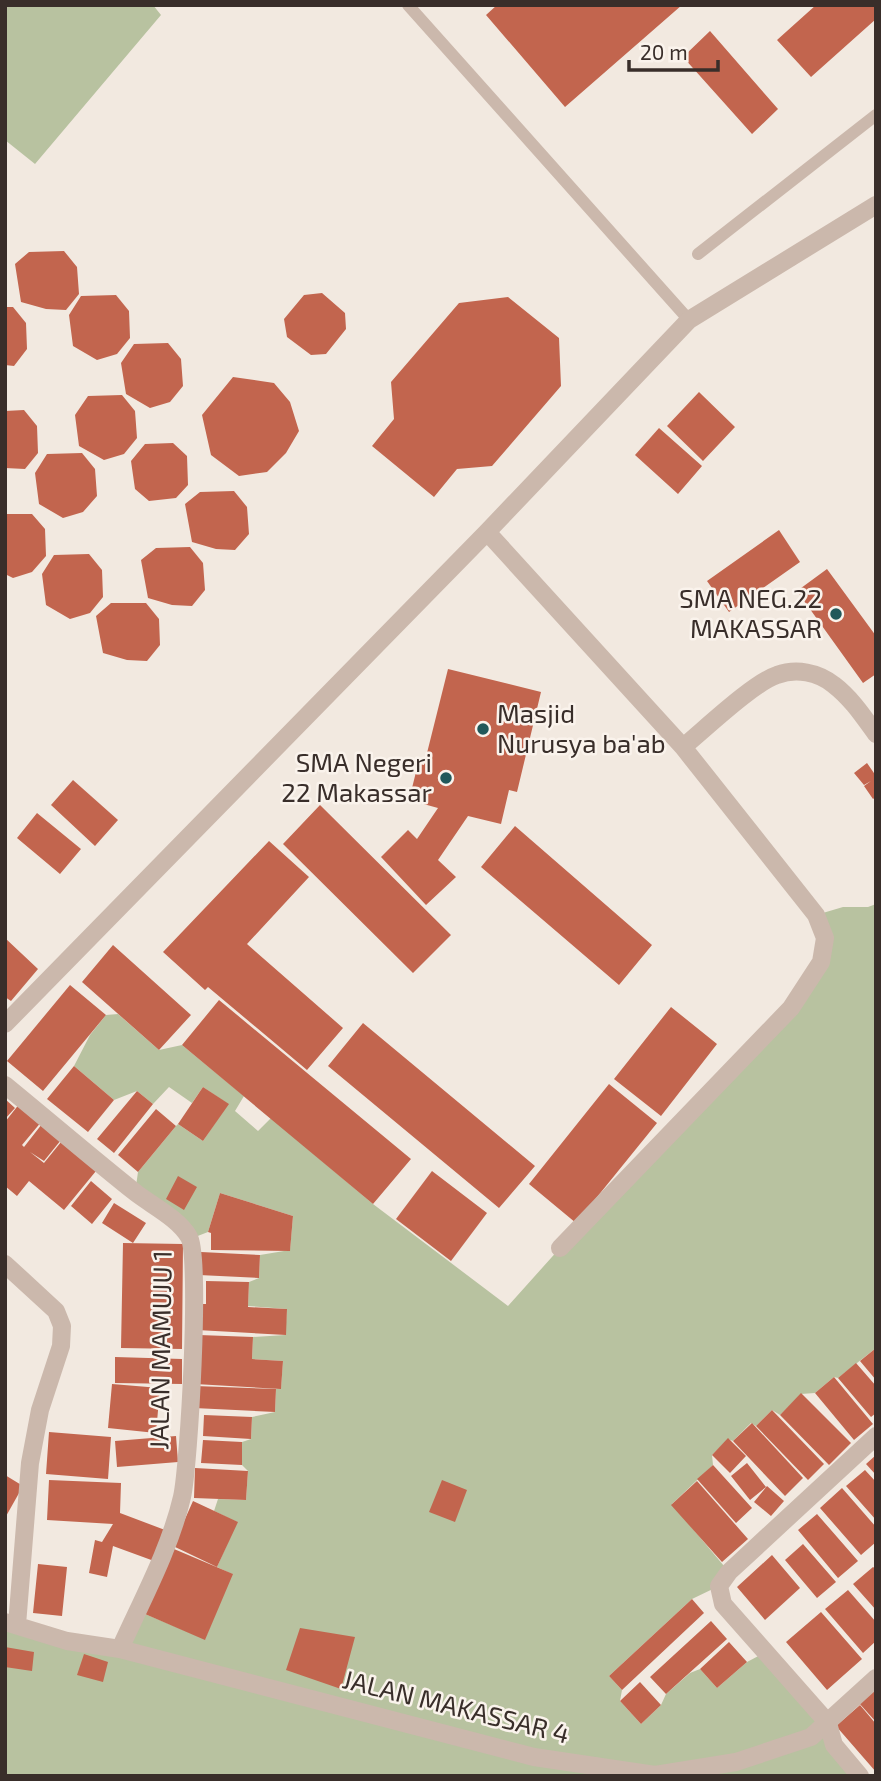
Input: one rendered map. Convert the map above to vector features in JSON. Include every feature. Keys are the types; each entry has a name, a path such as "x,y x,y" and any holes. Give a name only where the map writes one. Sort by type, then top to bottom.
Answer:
{"street":[{"path":"5,1024 487,532 689,320 876,205"},
{"path":"487,532 683,747 816,915 825,938 821,961 791,1008 560,1248"},
{"path":"683,747 776,675 802,671 832,682 855,705 876,734"},
{"name":"JALAN MAMUJU 1","path":"5,1085 135,1193 183,1229 190,1239 194,1253 194,1296 182,1495 172,1530 120,1649"},
{"path":"5,1264 56,1311 62,1326 61,1346 40,1410 30,1463 11,1624"},
{"path":"860,1776 834,1745 828,1723 723,1604 719,1586 729,1572 876,1436"},
{"name":"JALAN MAKASSAR 4","path":"11,1624 67,1641 120,1649 534,1757 655,1775 736,1762 811,1737 876,1678"}],"lane":[{"path":"408,5 689,320"},
{"path":"698,254 876,115"}],"green space":[{"path":"5,5 153,5 161,15 35,164 5,140"},
{"path":"876,904 876,1348 815,1393 801,1394 780,1415 772,1410 756,1426 751,1423 733,1441 728,1439 712,1455 713,1465 672,1504 729,1572 719,1586 692,1599 609,1676 622,1690 620,1701 641,1724 661,1705 666,1694 690,1673 700,1669 717,1688 747,1662 766,1652 860,1776 5,1776 5,1622 120,1649 145,1614 205,1639 232,1574 217,1567 237,1522 214,1511 218,1499 246,1500 248,1471 242,1465 242,1442 251,1439 252,1417 275,1412 276,1389 281,1388 283,1361 252,1359 253,1337 285,1335 287,1309 248,1306 249,1282 259,1278 260,1255 290,1250 293,1216 220,1193 208,1232 190,1239 135,1193 138,1172 178,1124 203,1141 228,1104 203,1087 192,1103 169,1087 153,1104 137,1091 114,1100 74,1066 90,1035 106,1015 118,1014 159,1050 182,1045 244,1096 235,1111 258,1131 271,1118 373,1204 508,1306 560,1248 791,1008 822,961 816,915 843,907 868,907"}],"building":[{"path":"497,5 682,5 565,107 486,15"},
{"path":"816,5 876,5 876,19 811,77 777,40"},
{"path":"710,31 778,109 752,134 683,57"},
{"path":"64,251 77,267 79,294 66,310 46,309 21,302 15,264 29,252"},
{"path":"322,293 345,313 346,329 326,354 311,355 287,337 284,319 304,295"},
{"path":"116,295 129,311 130,338 117,354 97,360 73,346 69,315 81,296"},
{"path":"508,297 559,338 561,386 492,466 457,469 434,497 372,446 394,419 391,382 459,303"},
{"path":"5,307 13,307 26,323 27,349 14,366 5,365"},
{"path":"168,343 181,359 183,386 170,402 150,408 126,394 121,363 134,344"},
{"path":"233,377 274,383 290,402 299,431 286,453 267,472 239,476 211,455 202,415"},
{"path":"699,392 735,427 703,461 667,426"},
{"path":"122,395 135,411 137,438 124,454 104,460 79,446 75,415 88,396"},
{"path":"24,410 37,426 38,453 25,469 5,468 5,411"},
{"path":"659,428 702,466 678,494 635,455"},
{"path":"173,443 187,456 188,485 176,498 149,501 135,489 131,461 145,444"},
{"path":"82,453 95,469 97,496 83,512 63,518 39,504 35,473 47,454"},
{"path":"234,491 247,507 249,534 235,550 216,549 192,542 185,504 200,492"},
{"path":"5,514 32,514 45,529 46,556 32,572 13,578 5,574"},
{"name":"SMA NEG.22 MAKASSAR","path":"779,530 800,562 729,612 707,581"},
{"path":"190,547 203,563 205,590 192,606 172,605 148,598 141,560 156,548"},
{"path":"89,554 102,570 103,597 90,613 70,619 46,605 42,574 54,555"},
{"name":"SMA NEG.22 MAKASSAR","path":"827,569 876,636 876,674 863,683 797,591"},
{"path":"111,603 146,603 159,619 160,645 147,661 127,660 103,653 96,616"},
{"path":"448,669 541,692 517,792 509,790 501,824 468,816 438,860 456,877 426,905 381,857 408,830 417,839 438,808 409,800 418,764 424,765"},
{"path":"867,763 876,776 876,797 873,799 864,786 871,781 864,785 854,773"},
{"path":"73,780 118,820 95,846 51,805"},
{"path":"320,805 451,935 413,973 283,844"},
{"path":"37,813 81,849 60,874 17,838"},
{"path":"515,826 652,945 619,985 481,867"},
{"path":"269,841 309,877 247,944 343,1028 307,1070 208,987 205,990 163,952"},
{"path":"5,938 38,969 11,1001 5,997"},
{"path":"113,945 191,1015 159,1050 82,982"},
{"path":"70,985 106,1015 43,1091 7,1061"},
{"path":"219,1000 411,1159 373,1204 182,1045"},
{"path":"671,1007 717,1044 661,1116 614,1079"},
{"path":"363,1023 535,1166 499,1208 328,1066"},
{"path":"74,1066 114,1100 88,1132 47,1099"},
{"path":"609,1084 657,1123 576,1223 529,1184"},
{"path":"203,1087 229,1104 203,1141 178,1124"},
{"path":"137,1091 153,1104 114,1153 97,1139"},
{"path":"5,1099 15,1108 5,1119"},
{"path":"20,1103 42,1121 22,1145 24,1147 42,1124 61,1140 44,1161 30,1152 44,1163 61,1142 96,1171 64,1210 29,1181 17,1196 5,1186 5,1122"},
{"path":"156,1109 176,1126 138,1172 118,1155"},
{"path":"432,1171 487,1213 451,1261 396,1219"},
{"path":"178,1176 197,1187 184,1210 166,1199"},
{"path":"91,1181 112,1199 92,1224 71,1206"},
{"path":"220,1193 293,1216 290,1251 211,1250 211,1233 208,1232"},
{"path":"114,1203 146,1223 133,1243 102,1223"},
{"path":"123,1243 183,1244 182,1349 121,1348"},
{"path":"201,1252 260,1255 259,1278 199,1275"},
{"path":"206,1281 249,1282 248,1307 287,1309 286,1335 197,1330 198,1304 206,1304"},
{"path":"199,1335 253,1337 252,1359 283,1361 281,1389 195,1384"},
{"path":"876,1348 876,1380 860,1361"},
{"path":"115,1357 182,1359 182,1384 115,1383"},
{"path":"856,1363 876,1386 876,1413 871,1417 838,1378"},
{"path":"834,1377 873,1424 854,1440 815,1393"},
{"path":"112,1384 160,1388 156,1433 108,1428"},
{"path":"195,1386 276,1389 275,1412 194,1408"},
{"path":"801,1393 851,1443 829,1465 780,1415"},
{"path":"772,1410 824,1464 808,1480 756,1426"},
{"path":"204,1415 252,1417 251,1439 203,1436"},
{"path":"752,1423 803,1478 785,1496 733,1441"},
{"path":"49,1432 111,1437 108,1479 46,1474"},
{"path":"176,1436 178,1462 117,1467 115,1441"},
{"path":"728,1438 746,1456 730,1473 712,1455"},
{"path":"203,1440 242,1442 242,1465 201,1463"},
{"path":"876,1455 876,1475 866,1464"},
{"path":"747,1463 766,1487 750,1500 731,1476"},
{"path":"713,1465 752,1508 736,1523 697,1479"},
{"path":"195,1468 248,1471 246,1500 194,1498"},
{"path":"865,1470 876,1482 876,1520 846,1486"},
{"path":"5,1475 23,1486 5,1518"},
{"path":"49,1480 121,1483 120,1513 165,1530 154,1561 113,1546 107,1577 89,1573 95,1540 102,1542 113,1524 47,1520"},
{"path":"442,1480 467,1490 455,1522 429,1512"},
{"path":"697,1481 748,1539 722,1562 671,1505"},
{"path":"767,1486 784,1501 771,1516 754,1502"},
{"path":"842,1488 876,1527 876,1542 861,1555 820,1508"},
{"path":"193,1501 238,1522 217,1567 173,1546"},
{"path":"817,1514 858,1561 838,1578 798,1530"},
{"path":"803,1544 836,1582 817,1598 785,1560"},
{"path":"174,1549 233,1574 205,1640 145,1614"},
{"path":"772,1555 800,1588 765,1620 737,1587"},
{"path":"38,1564 67,1567 62,1616 33,1613"},
{"path":"873,1567 876,1569 876,1610 853,1584"},
{"path":"848,1590 876,1622 876,1641 863,1653 825,1609"},
{"path":"692,1599 704,1613 622,1690 609,1676"},
{"path":"821,1612 862,1659 827,1690 786,1642"},
{"path":"711,1621 727,1639 666,1694 650,1677"},
{"path":"300,1628 355,1637 341,1689 286,1670"},
{"path":"729,1642 747,1662 717,1688 700,1669"},
{"path":"5,1647 34,1652 32,1671 5,1667"},
{"path":"84,1654 108,1662 103,1682 77,1675"},
{"path":"640,1682 661,1705 641,1724 620,1701"},
{"path":"876,1688 876,1722 859,1703"},
{"path":"860,1705 876,1724 876,1772 836,1726"}],"place":[{"name":"SMA NEG.22 MAKASSAR","path":"836,614"},
{"name":"Masjid Nurusya ba'ab","path":"483,729"},
{"name":"SMA Negeri 22 Makassar","path":"446,778"}]}
